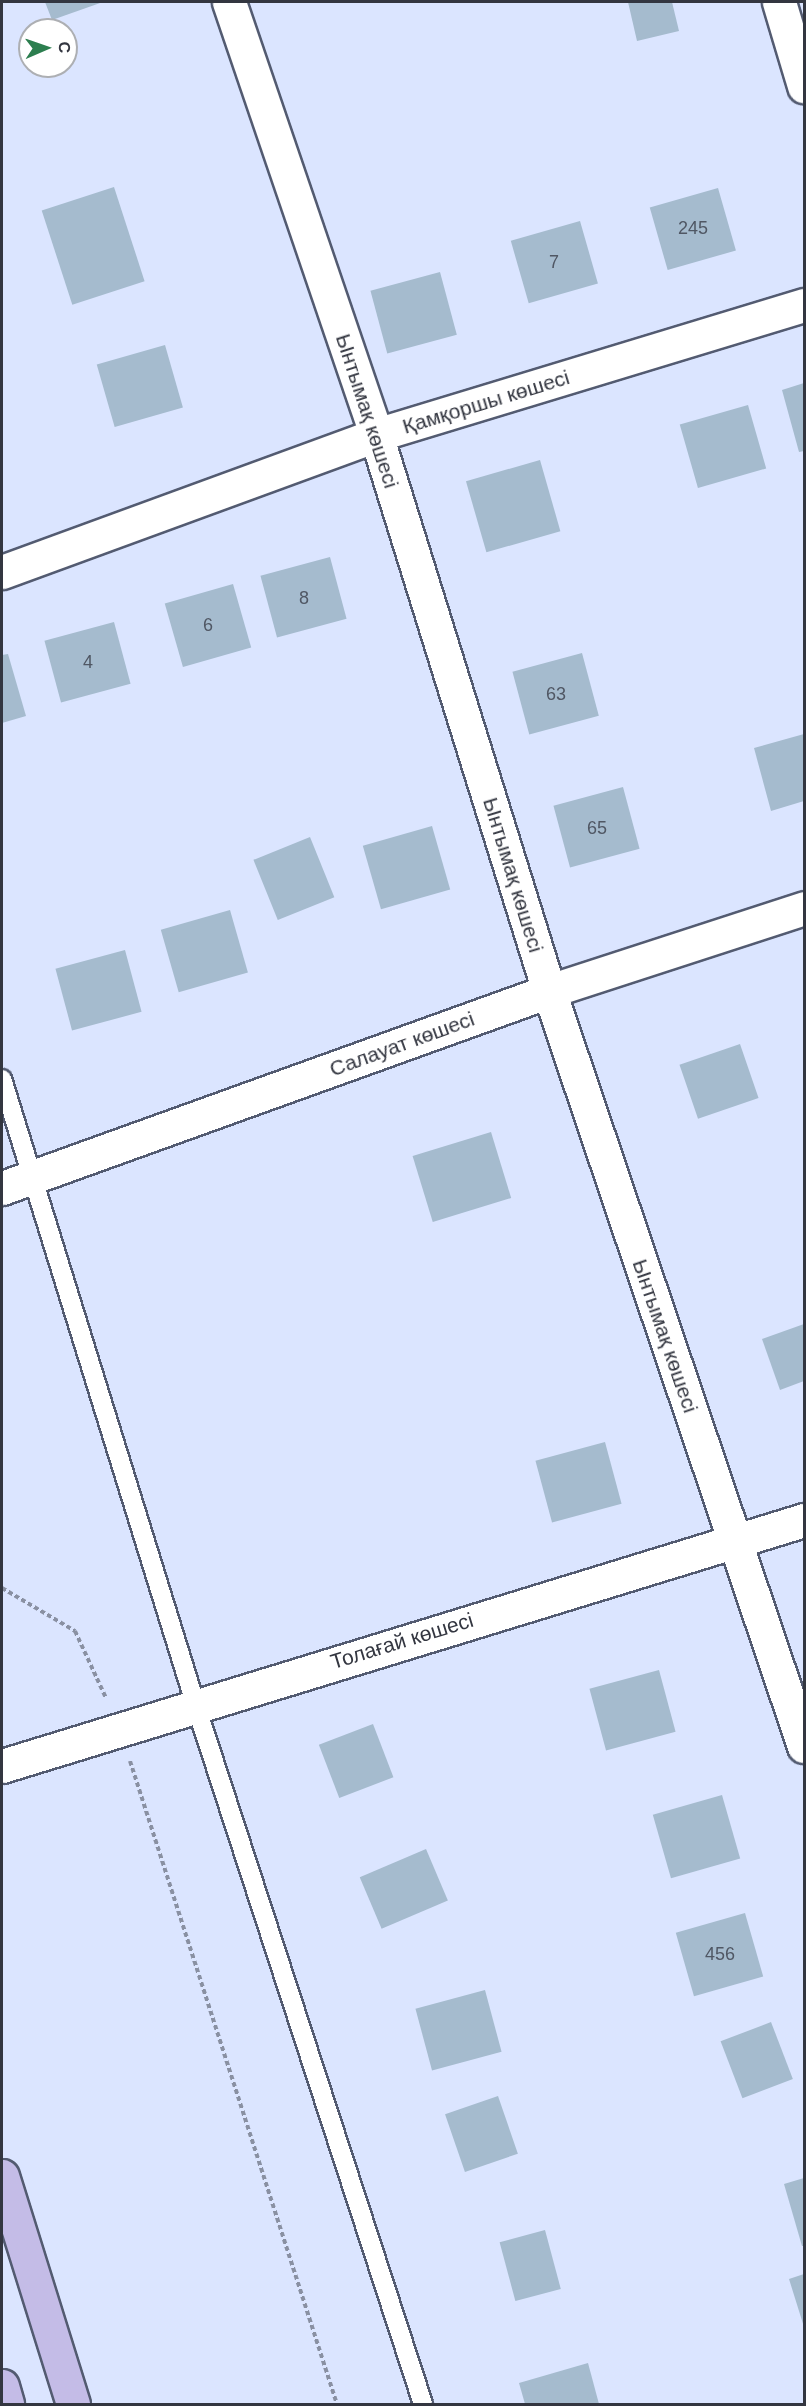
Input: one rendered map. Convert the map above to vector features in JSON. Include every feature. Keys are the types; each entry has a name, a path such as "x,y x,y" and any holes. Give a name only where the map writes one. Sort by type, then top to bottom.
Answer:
{"main road":[{"path":"2,2176 74,2404"},
{"path":"2,2386 8,2404"}],"street":[{"name":"Ынтымақ көшесі","path":"229,2 376,435 549,992 804,1746"},
{"path":"779,2 804,86"},
{"name":"Қамқоршы көшесі","path":"2,572 376,435 804,305"},
{"name":"Салауат көшесі","path":"2,1188 549,992 804,908"},
{"name":"Толағай көшесі","path":"2,1766 195,1703 804,1520"}],"lane":[{"path":"2,1079 34,1176 195,1703 423,2404"}],"path":[{"path":"2,1588 75,1631 119,1728 337,2404"}],"building":[{"path":"45,2 103,2 58,18 51,18"},
{"path":"628,2 672,2 679,31 637,41"},
{"path":"114,187 145,281 72,305 42,210"},
{"path":"718,188 736,250 668,270 650,208"},
{"path":"580,221 598,283 529,303 511,241"},
{"path":"440,272 457,335 387,353 370,291"},
{"path":"165,345 183,407 115,427 97,365"},
{"path":"804,383 804,451 799,452 782,390"},
{"path":"748,405 766,468 698,488 680,425"},
{"path":"540,460 560,531 486,552 466,481"},
{"path":"330,557 347,619 277,637 260,576"},
{"path":"233,584 251,647 183,667 165,604"},
{"path":"114,622 131,684 61,702 44,641"},
{"path":"582,653 599,716 529,734 512,672"},
{"path":"8,654 26,716 2,723 2,655"},
{"path":"804,734 804,801 771,811 754,748"},
{"path":"623,787 640,849 570,867 553,806"},
{"path":"432,826 450,889 381,909 363,846"},
{"path":"310,837 334,897 278,920 253,860"},
{"path":"230,910 248,972 179,992 161,930"},
{"path":"125,950 142,1012 72,1030 55,969"},
{"path":"740,1044 759,1098 698,1119 679,1065"},
{"path":"491,1132 511,1198 433,1222 413,1156"},
{"path":"804,1324 804,1381 780,1390 762,1339"},
{"path":"605,1442 622,1504 552,1522 535,1461"},
{"path":"659,1670 676,1732 606,1750 589,1689"},
{"path":"373,1724 393,1777 339,1798 319,1745"},
{"path":"722,1795 740,1858 671,1878 653,1815"},
{"path":"426,1849 448,1901 382,1929 360,1877"},
{"path":"745,1913 763,1976 694,1996 676,1933"},
{"path":"485,1990 502,2052 432,2070 415,2009"},
{"path":"771,2022 793,2079 742,2098 721,2041"},
{"path":"498,2096 518,2154 465,2172 445,2114"},
{"path":"804,2178 804,2246 802,2246 784,2184"},
{"path":"545,2230 561,2289 515,2301 500,2242"},
{"path":"804,2274 804,2327 789,2279"},
{"path":"588,2363 599,2404 525,2404 519,2383"}]}
